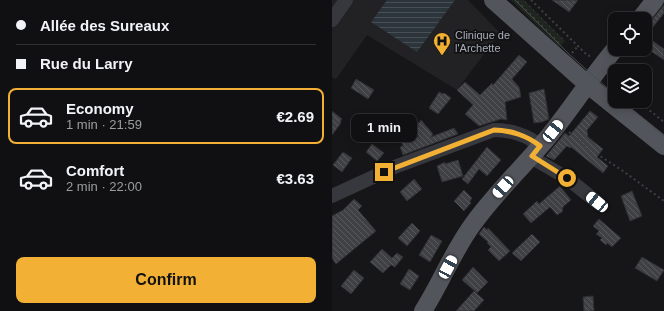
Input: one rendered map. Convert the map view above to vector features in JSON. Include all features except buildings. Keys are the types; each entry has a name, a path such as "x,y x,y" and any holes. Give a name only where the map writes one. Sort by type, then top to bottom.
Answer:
{"main road":[{"path":"493,0 587,84 664,146"},
{"path":"646,12 655,0"},
{"path":"423,311 462,240 473,224 494,197 559,124 607,53"}],"street":[{"path":"332,20 346,0"},
{"path":"332,196 397,166 494,130 502,130 534,141 536,151 597,202"}],"path":[{"path":"531,0 588,56 607,53"},
{"path":"570,55 578,46"},
{"path":"647,108 664,122"},
{"path":"559,124 597,154 624,171 664,201"}],"shaded area":[{"name":"Clinique de l'Archette","path":"332,0 468,0 500,33 457,90 367,35 336,79 332,77"},
{"path":"387,0 455,0 417,52 371,22"},
{"path":"511,0 524,0 565,41 559,47"}],"tram line":[{"path":"515,0 570,55 608,89"},
{"path":"630,108 664,136"}],"place":[{"name":"Clinique de l'Archette","path":"442,56"}],"route":[{"path":"384,172 494,130 502,130 534,141 540,146 532,156 536,160 567,178"}]}
